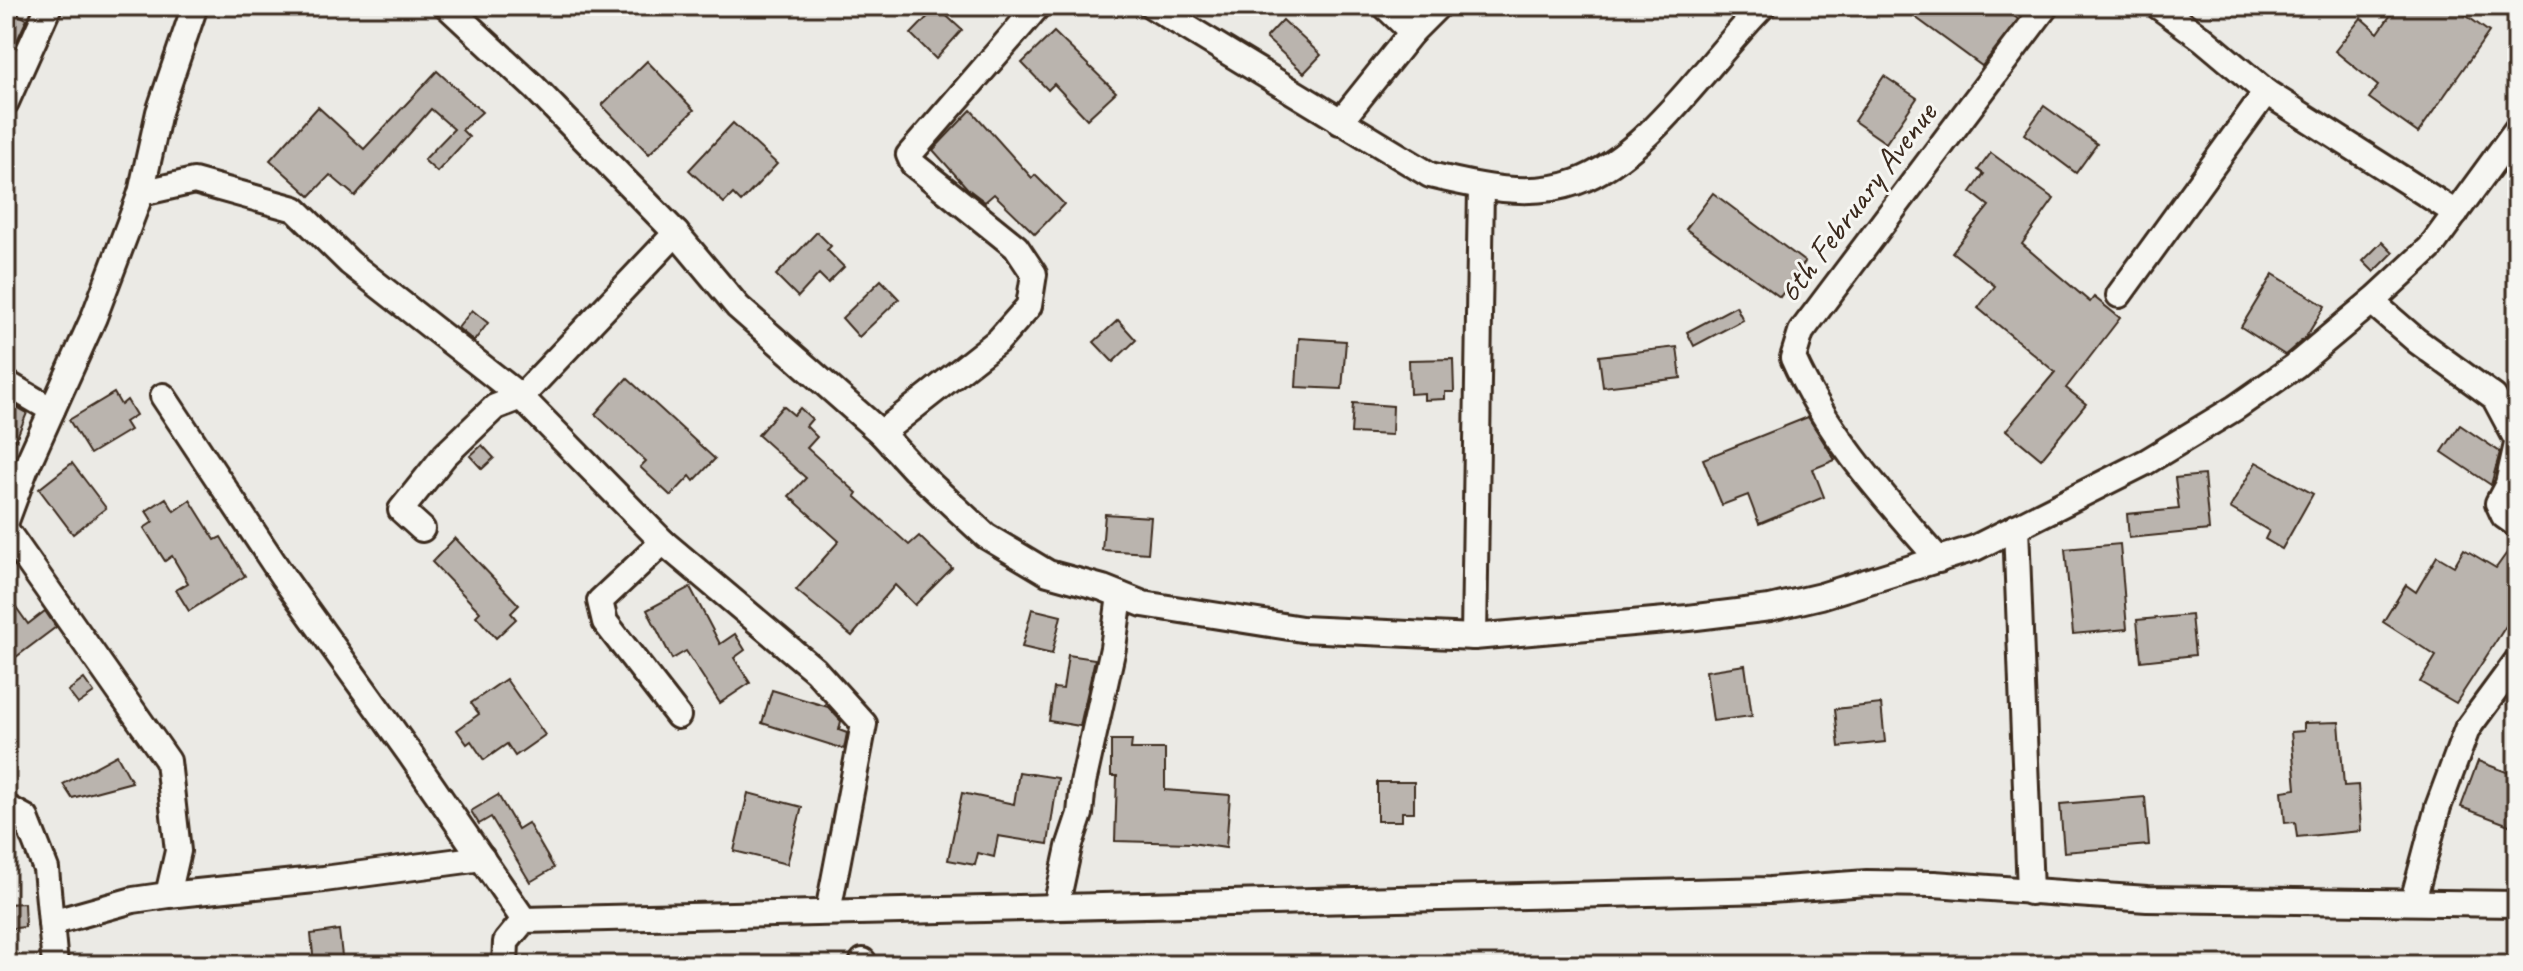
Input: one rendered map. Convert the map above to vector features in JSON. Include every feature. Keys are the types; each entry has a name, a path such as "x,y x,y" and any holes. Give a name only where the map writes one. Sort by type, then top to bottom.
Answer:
{"street":[{"path":"6,102 49,6"},
{"path":"6,521 25,470 94,317 141,193 159,112 195,6"},
{"path":"447,6 534,87 676,233 738,307 881,433 914,469 986,536 1048,573 1143,604 1302,629 1474,637 1770,608 1821,596 1975,548 2146,462 2235,408 2295,366 2372,302 2430,248 2517,129"},
{"path":"881,433 999,340 1029,306 1034,274 1016,247 913,164 909,155 1038,6"},
{"path":"1152,6 1430,175 1481,187 1519,190 1576,182 1616,160 1645,137 1760,7"},
{"path":"1385,6 1412,32"},
{"path":"1340,122 1412,32 1438,6"},
{"name":"6th February Avenue","path":"1939,560 1860,470 1804,383 1793,358 1801,332 2046,6"},
{"path":"2158,6 2266,92 2456,213"},
{"path":"2119,295 2266,92"},
{"path":"141,193 194,181 295,209 350,263 521,397 663,542 815,670 864,724 828,912"},
{"path":"1474,637 1481,187"},
{"path":"422,529 401,510 445,455 495,407 521,397 676,233"},
{"path":"2372,302 2417,341 2494,397 2517,442 2508,484 2498,503 2504,516 2517,525"},
{"path":"6,383 52,410"},
{"path":"163,396 283,577 524,920"},
{"path":"2016,527 2030,892"},
{"path":"6,530 168,761 178,851 168,895"},
{"path":"663,542 600,601 605,622 678,716"},
{"path":"1056,907 1069,847 1080,814 1083,783 1113,648 1120,595"},
{"path":"2413,901 2438,807 2467,729 2517,661"},
{"path":"6,807 26,818 46,869 55,965"},
{"path":"51,923 133,900 482,858"},
{"path":"505,965 506,942 524,920 1770,890 1867,883 1934,884 2147,899 2517,904"}],"building":[{"path":"1900,6 2000,6 2018,19 1982,66"},
{"path":"2397,6 2453,6 2489,32 2418,133 2369,98 2378,86 2335,51 2361,18 2378,33"},
{"path":"937,7 962,30 936,59 911,34"},
{"path":"17,14 27,19 14,47 6,42 6,33"},
{"path":"1283,20 1321,55 1304,73 1266,38"},
{"path":"1054,32 1116,92 1087,119 1054,84 1048,90 1022,63"},
{"path":"647,61 694,110 649,154 602,105"},
{"path":"437,71 482,112 462,130 469,137 437,172 424,160 454,129 431,109 355,196 330,175 310,196 270,160 318,107 364,149"},
{"path":"1884,76 1917,98 1886,143 1854,121"},
{"path":"2044,106 2097,144 2076,173 2024,134"},
{"path":"971,110 1032,178 1035,175 1064,204 1035,234 994,194 985,202 968,189 933,150"},
{"path":"733,123 777,164 741,202 733,194 724,203 689,170"},
{"path":"1991,153 2054,199 2022,244 2090,302 2094,297 2120,318 2066,388 2086,404 2041,459 2006,430 2055,372 1978,308 1995,286 1952,252 1989,206 1971,192 1984,174 1978,170"},
{"path":"1713,193 1805,262 1780,297 1686,229"},
{"path":"817,232 831,246 827,250 844,267 828,283 819,274 798,297 776,275"},
{"path":"2382,242 2393,253 2374,272 2363,261"},
{"path":"2273,274 2325,306 2306,337 2285,355 2241,327"},
{"path":"881,280 899,299 859,337 842,318"},
{"path":"1736,306 1743,320 1694,346 1687,332"},
{"path":"472,310 488,323 474,341 458,328"},
{"path":"1118,320 1136,340 1113,362 1094,342"},
{"path":"1299,338 1346,341 1342,389 1296,387"},
{"path":"1677,347 1681,378 1603,387 1599,356"},
{"path":"1453,359 1454,392 1445,392 1445,399 1424,400 1424,393 1410,394 1409,360"},
{"path":"627,378 715,459 694,481 690,476 671,496 640,467 646,461 595,414"},
{"path":"114,393 121,405 127,400 136,415 125,422 130,430 90,454 69,420"},
{"path":"6,401 27,413 6,463"},
{"path":"1353,403 1393,406 1392,435 1351,433"},
{"path":"783,406 794,415 800,408 812,419 806,426 817,437 807,448 857,493 855,496 909,545 919,536 952,568 915,605 895,585 852,636 796,590 839,541 789,496 806,478 758,435"},
{"path":"1808,417 1835,460 1813,469 1824,497 1759,524 1748,495 1722,505 1703,459"},
{"path":"2460,425 2500,452 2491,485 2442,452"},
{"path":"482,445 494,458 482,469 470,456"},
{"path":"2256,462 2313,494 2282,549 2265,539 2269,531 2230,508"},
{"path":"72,463 106,508 73,534 39,489"},
{"path":"2204,475 2209,530 2129,538 2127,514 2179,509 2175,478"},
{"path":"166,498 174,511 190,500 215,540 221,537 245,576 189,611 176,590 188,583 172,556 165,561 144,528 153,522 146,511"},
{"path":"1105,514 1151,517 1148,553 1102,550"},
{"path":"455,538 519,605 511,613 516,619 496,638 476,616 480,612 432,562"},
{"path":"2516,540 2517,609 2456,703 2420,682 2436,656 2383,622 2406,585 2416,592 2437,556 2454,566 2464,549 2496,568"},
{"path":"2120,544 2127,629 2073,634 2065,549"},
{"path":"690,587 720,644 735,634 745,650 734,658 750,683 720,703 686,651 672,659 647,610"},
{"path":"6,593 28,624 45,611 56,627 12,660 6,651"},
{"path":"1032,609 1061,616 1052,654 1022,647"},
{"path":"2191,615 2195,655 2141,661 2137,620"},
{"path":"1068,655 1095,659 1080,726 1049,721 1054,688 1063,689"},
{"path":"1745,665 1752,716 1713,721 1706,671"},
{"path":"84,679 94,693 78,704 68,691"},
{"path":"506,679 545,735 515,756 507,744 484,760 471,741 467,744 457,730 479,714 471,703"},
{"path":"772,690 828,707 841,721 839,730 847,733 844,749 762,723"},
{"path":"1881,704 1885,742 1839,747 1835,709"},
{"path":"2339,722 2344,786 2358,785 2361,831 2297,837 2295,822 2285,823 2282,791 2296,789 2291,732 2304,731 2304,723"},
{"path":"1111,740 1132,740 1131,749 1165,749 1165,790 1230,795 1226,848 1191,843 1115,841 1117,776 1111,776"},
{"path":"117,755 132,782 72,798 63,784"},
{"path":"2478,761 2517,776 2517,828 2461,807"},
{"path":"1019,772 1058,778 1048,844 998,836 994,857 978,853 975,865 948,860 962,793 1014,804"},
{"path":"1377,782 1414,782 1414,812 1402,812 1402,821 1377,821"},
{"path":"748,793 802,807 787,864 734,851"},
{"path":"498,795 518,829 528,823 554,868 530,882 491,817 479,824 471,811"},
{"path":"2145,797 2149,845 2064,852 2060,804"},
{"path":"24,903 25,927 6,929 6,904"},
{"path":"339,930 343,965 314,965 311,934"}]}
